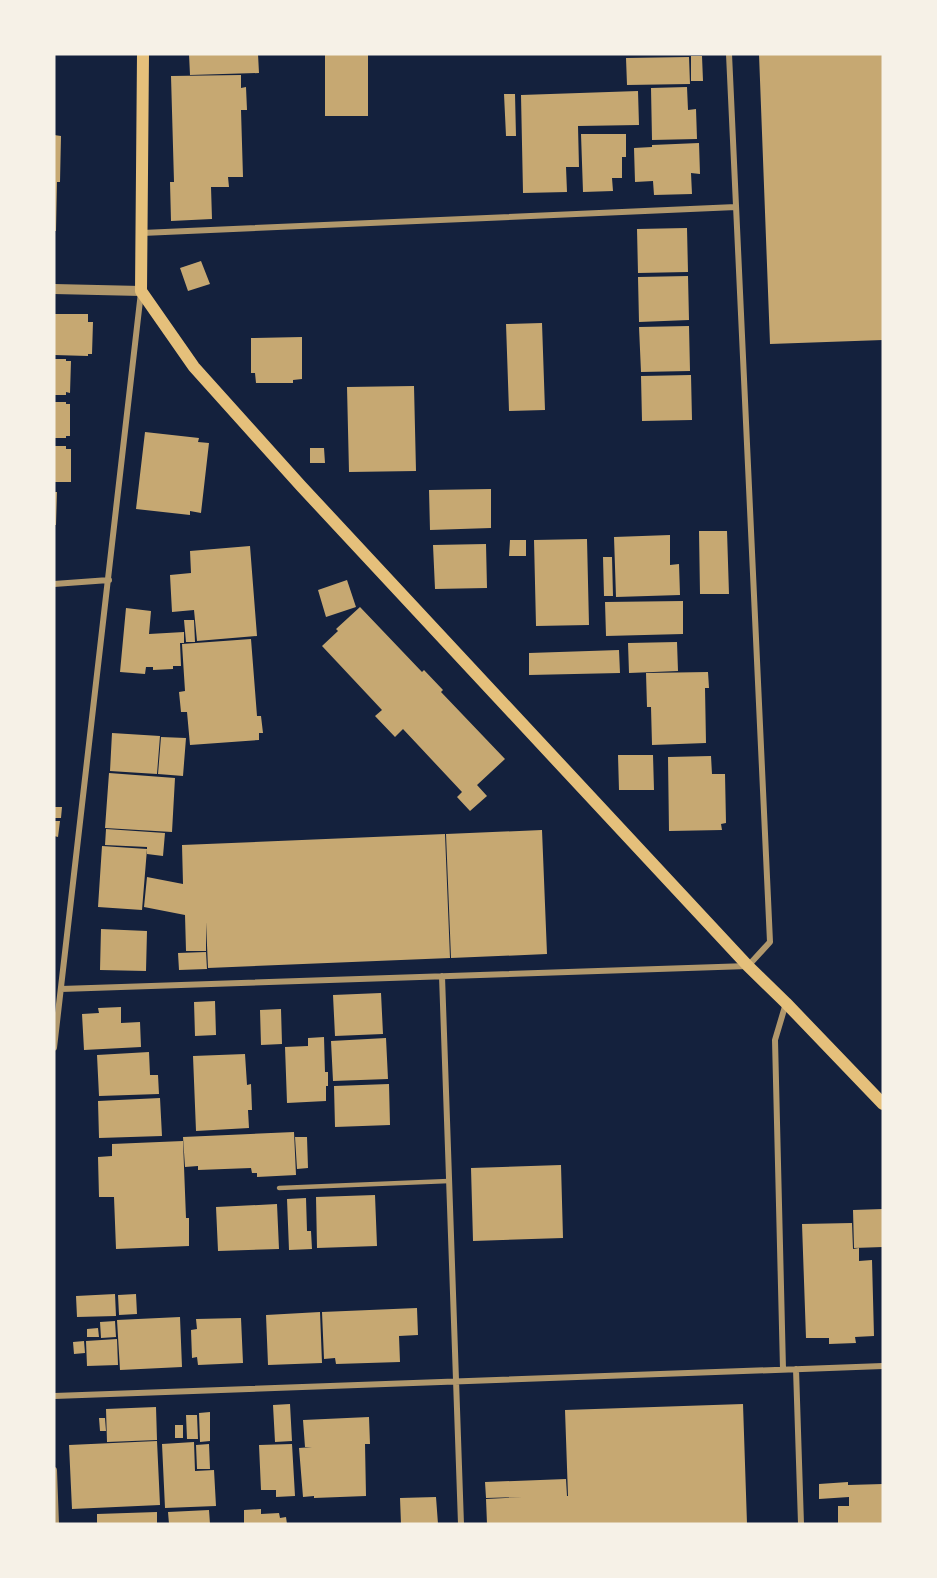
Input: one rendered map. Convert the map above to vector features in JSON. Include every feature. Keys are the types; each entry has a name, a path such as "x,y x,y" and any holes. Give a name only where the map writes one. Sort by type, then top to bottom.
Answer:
{"main road":[{"path":"143,54 141,291 194,367 285,470 748,966 883,1104"}],"street":[{"path":"61,989 748,966 770,942 729,54"},
{"path":"141,233 736,207"},
{"path":"54,289 141,291 54,1048"},
{"path":"54,584 109,580"},
{"path":"442,976 460,1524"},
{"path":"783,1369 775,1040 786,1003"},
{"path":"54,1396 883,1366"},
{"path":"796,1369 801,1524"},
{"path":"54,1470 56,1524"}],"lane":[{"path":"279,1188 449,1181"}],"building":[{"path":"189,54 258,54 259,73 190,75"},
{"path":"325,54 368,54 368,116 325,116"},
{"path":"759,54 883,54 883,340 770,344"},
{"path":"691,56 702,56 703,81 691,81"},
{"path":"689,57 690,84 627,85 626,58"},
{"path":"241,75 241,88 246,87 247,110 241,110 243,177 228,177 229,187 211,187 212,219 171,221 170,182 174,182 171,76"},
{"path":"687,87 688,110 696,109 697,139 652,140 651,88"},
{"path":"638,91 639,125 578,126 579,167 566,167 567,192 523,193 521,95"},
{"path":"504,94 515,94 516,136 506,136"},
{"path":"581,134 626,134 626,157 622,157 622,178 612,178 613,191 583,192"},
{"path":"54,135 61,136 56,231 54,231"},
{"path":"699,143 700,174 691,173 692,194 654,195 653,181 635,182 634,148"},
{"path":"687,228 688,272 638,273 637,229"},
{"path":"201,261 210,284 188,291 180,268"},
{"path":"688,276 689,320 639,322 638,277"},
{"path":"54,314 88,314 88,322 93,322 92,354 88,356 54,355"},
{"path":"542,323 545,410 509,411 506,324"},
{"path":"689,326 690,371 641,372 639,327"},
{"path":"302,337 302,379 293,380 293,383 256,383 255,373 251,373 251,338"},
{"path":"54,359 71,361 70,393 66,392 66,395 54,395"},
{"path":"691,375 692,420 642,421 641,376"},
{"path":"414,386 416,471 349,472 347,387"},
{"path":"54,402 70,404 70,436 66,438 54,438"},
{"path":"145,432 199,438 198,442 209,443 201,513 190,511 190,515 136,509"},
{"path":"54,446 66,446 66,449 71,449 71,482 54,482"},
{"path":"310,448 324,448 325,463 310,463"},
{"path":"491,489 491,528 430,530 429,490"},
{"path":"54,492 57,492 56,525 54,525"},
{"path":"699,531 727,531 729,594 700,594"},
{"path":"670,535 670,565 679,564 680,595 616,597 614,537"},
{"path":"587,539 589,625 536,626 534,540"},
{"path":"510,540 526,540 526,556 509,556"},
{"path":"486,544 487,588 435,589 433,545"},
{"path":"250,546 257,636 197,641 194,610 172,612 170,575 191,573 190,551"},
{"path":"603,557 612,557 613,596 604,596"},
{"path":"347,580 356,607 326,617 318,590"},
{"path":"683,601 683,634 606,636 605,602"},
{"path":"360,607 422,672 424,670 443,690 441,692 505,759 477,785 487,796 470,811 457,797 462,792 403,729 395,737 375,716 382,710 322,646 338,631 336,629"},
{"path":"126,608 151,611 149,634 184,632 184,643 180,643 181,666 173,666 173,669 153,670 153,667 146,667 145,674 120,672"},
{"path":"184,620 194,620 195,642 186,642"},
{"path":"251,639 257,716 261,716 263,733 259,733 259,740 190,745 187,712 181,712 179,692 185,691 182,644"},
{"path":"677,642 678,671 629,673 628,643"},
{"path":"619,650 620,673 529,675 529,653"},
{"path":"708,672 709,688 705,688 706,743 652,745 651,707 647,707 646,673"},
{"path":"112,733 160,736 157,774 110,771"},
{"path":"161,737 186,738 183,776 158,774"},
{"path":"618,755 653,755 654,790 619,790"},
{"path":"711,756 712,774 725,774 726,823 721,824 722,830 669,831 668,757"},
{"path":"109,773 175,778 172,832 105,828"},
{"path":"54,807 62,807 61,818 54,818"},
{"path":"54,821 60,821 58,837 54,836"},
{"path":"106,829 165,833 163,856 147,854 147,847 105,845"},
{"path":"542,830 547,954 451,958 446,834"},
{"path":"445,834 450,958 208,968 206,922 206,951 186,951 185,915 144,907 147,877 183,884 182,845"},
{"path":"102,846 147,849 142,910 98,907"},
{"path":"101,929 147,931 146,971 100,970"},
{"path":"206,952 207,969 179,970 178,953"},
{"path":"381,993 383,1034 335,1036 333,995"},
{"path":"215,1001 216,1035 195,1036 194,1002"},
{"path":"121,1007 121,1023 140,1022 141,1047 84,1050 82,1014 99,1013 98,1008"},
{"path":"281,1009 282,1044 261,1045 260,1010"},
{"path":"324,1037 325,1072 328,1072 326,1101 287,1103 285,1047 308,1046 308,1038"},
{"path":"386,1038 388,1079 333,1081 331,1041"},
{"path":"149,1052 150,1075 158,1075 159,1094 99,1096 97,1055"},
{"path":"245,1054 247,1085 251,1084 252,1110 248,1110 249,1128 196,1131 193,1056"},
{"path":"389,1084 390,1125 335,1127 334,1086"},
{"path":"160,1098 162,1136 99,1138 98,1101"},
{"path":"294,1132 296,1175 257,1177 257,1173 252,1173 251,1168 198,1170 198,1166 185,1167 183,1137"},
{"path":"295,1137 307,1137 308,1168 297,1169"},
{"path":"183,1141 189,1246 116,1249 114,1197 99,1197 98,1157 112,1156 112,1144"},
{"path":"561,1165 563,1238 473,1241 471,1168"},
{"path":"375,1195 377,1246 317,1248 316,1197"},
{"path":"306,1198 307,1231 311,1231 312,1249 289,1250 287,1199"},
{"path":"277,1204 279,1249 218,1251 216,1207"},
{"path":"883,1209 883,1247 854,1248 853,1210"},
{"path":"852,1223 853,1249 859,1248 859,1261 872,1260 874,1336 855,1337 856,1343 829,1344 829,1338 806,1338 802,1224"},
{"path":"115,1294 116,1316 77,1317 76,1296"},
{"path":"136,1294 137,1314 119,1315 118,1295"},
{"path":"417,1308 418,1335 399,1336 400,1362 336,1364 335,1358 324,1359 322,1312"},
{"path":"320,1312 322,1363 268,1365 266,1315"},
{"path":"180,1317 182,1367 120,1370 117,1320"},
{"path":"241,1318 243,1363 198,1365 197,1357 192,1358 191,1330 197,1329 196,1319"},
{"path":"115,1321 116,1337 101,1338 100,1322"},
{"path":"98,1328 99,1337 87,1337 87,1329"},
{"path":"117,1339 118,1365 87,1366 86,1341"},
{"path":"84,1341 85,1353 74,1354 73,1342"},
{"path":"290,1404 292,1441 275,1442 273,1405"},
{"path":"743,1404 747,1524 487,1524 486,1499 523,1497 486,1498 485,1482 566,1479 568,1496 565,1410"},
{"path":"156,1407 157,1440 107,1442 106,1409"},
{"path":"210,1412 210,1441 200,1442 199,1413"},
{"path":"186,1415 197,1415 198,1439 187,1439"},
{"path":"369,1417 370,1444 365,1444 366,1496 303,1497 299,1448 312,1447 305,1447 303,1420"},
{"path":"99,1418 105,1418 106,1431 100,1431"},
{"path":"175,1425 183,1425 183,1438 175,1438"},
{"path":"157,1441 160,1505 72,1509 69,1445"},
{"path":"194,1442 195,1471 214,1470 216,1506 165,1508 162,1444"},
{"path":"209,1444 210,1469 197,1469 196,1445"},
{"path":"292,1444 295,1496 276,1497 276,1490 261,1490 259,1445"},
{"path":"848,1482 848,1485 883,1484 883,1524 838,1524 838,1506 849,1506 849,1497 819,1499 819,1484"},
{"path":"436,1497 438,1524 401,1524 400,1498"},
{"path":"261,1509 261,1514 279,1513 280,1518 286,1517 287,1524 244,1524 244,1510"},
{"path":"209,1510 210,1524 169,1524 168,1512"},
{"path":"157,1512 157,1524 97,1524 97,1514"}]}
